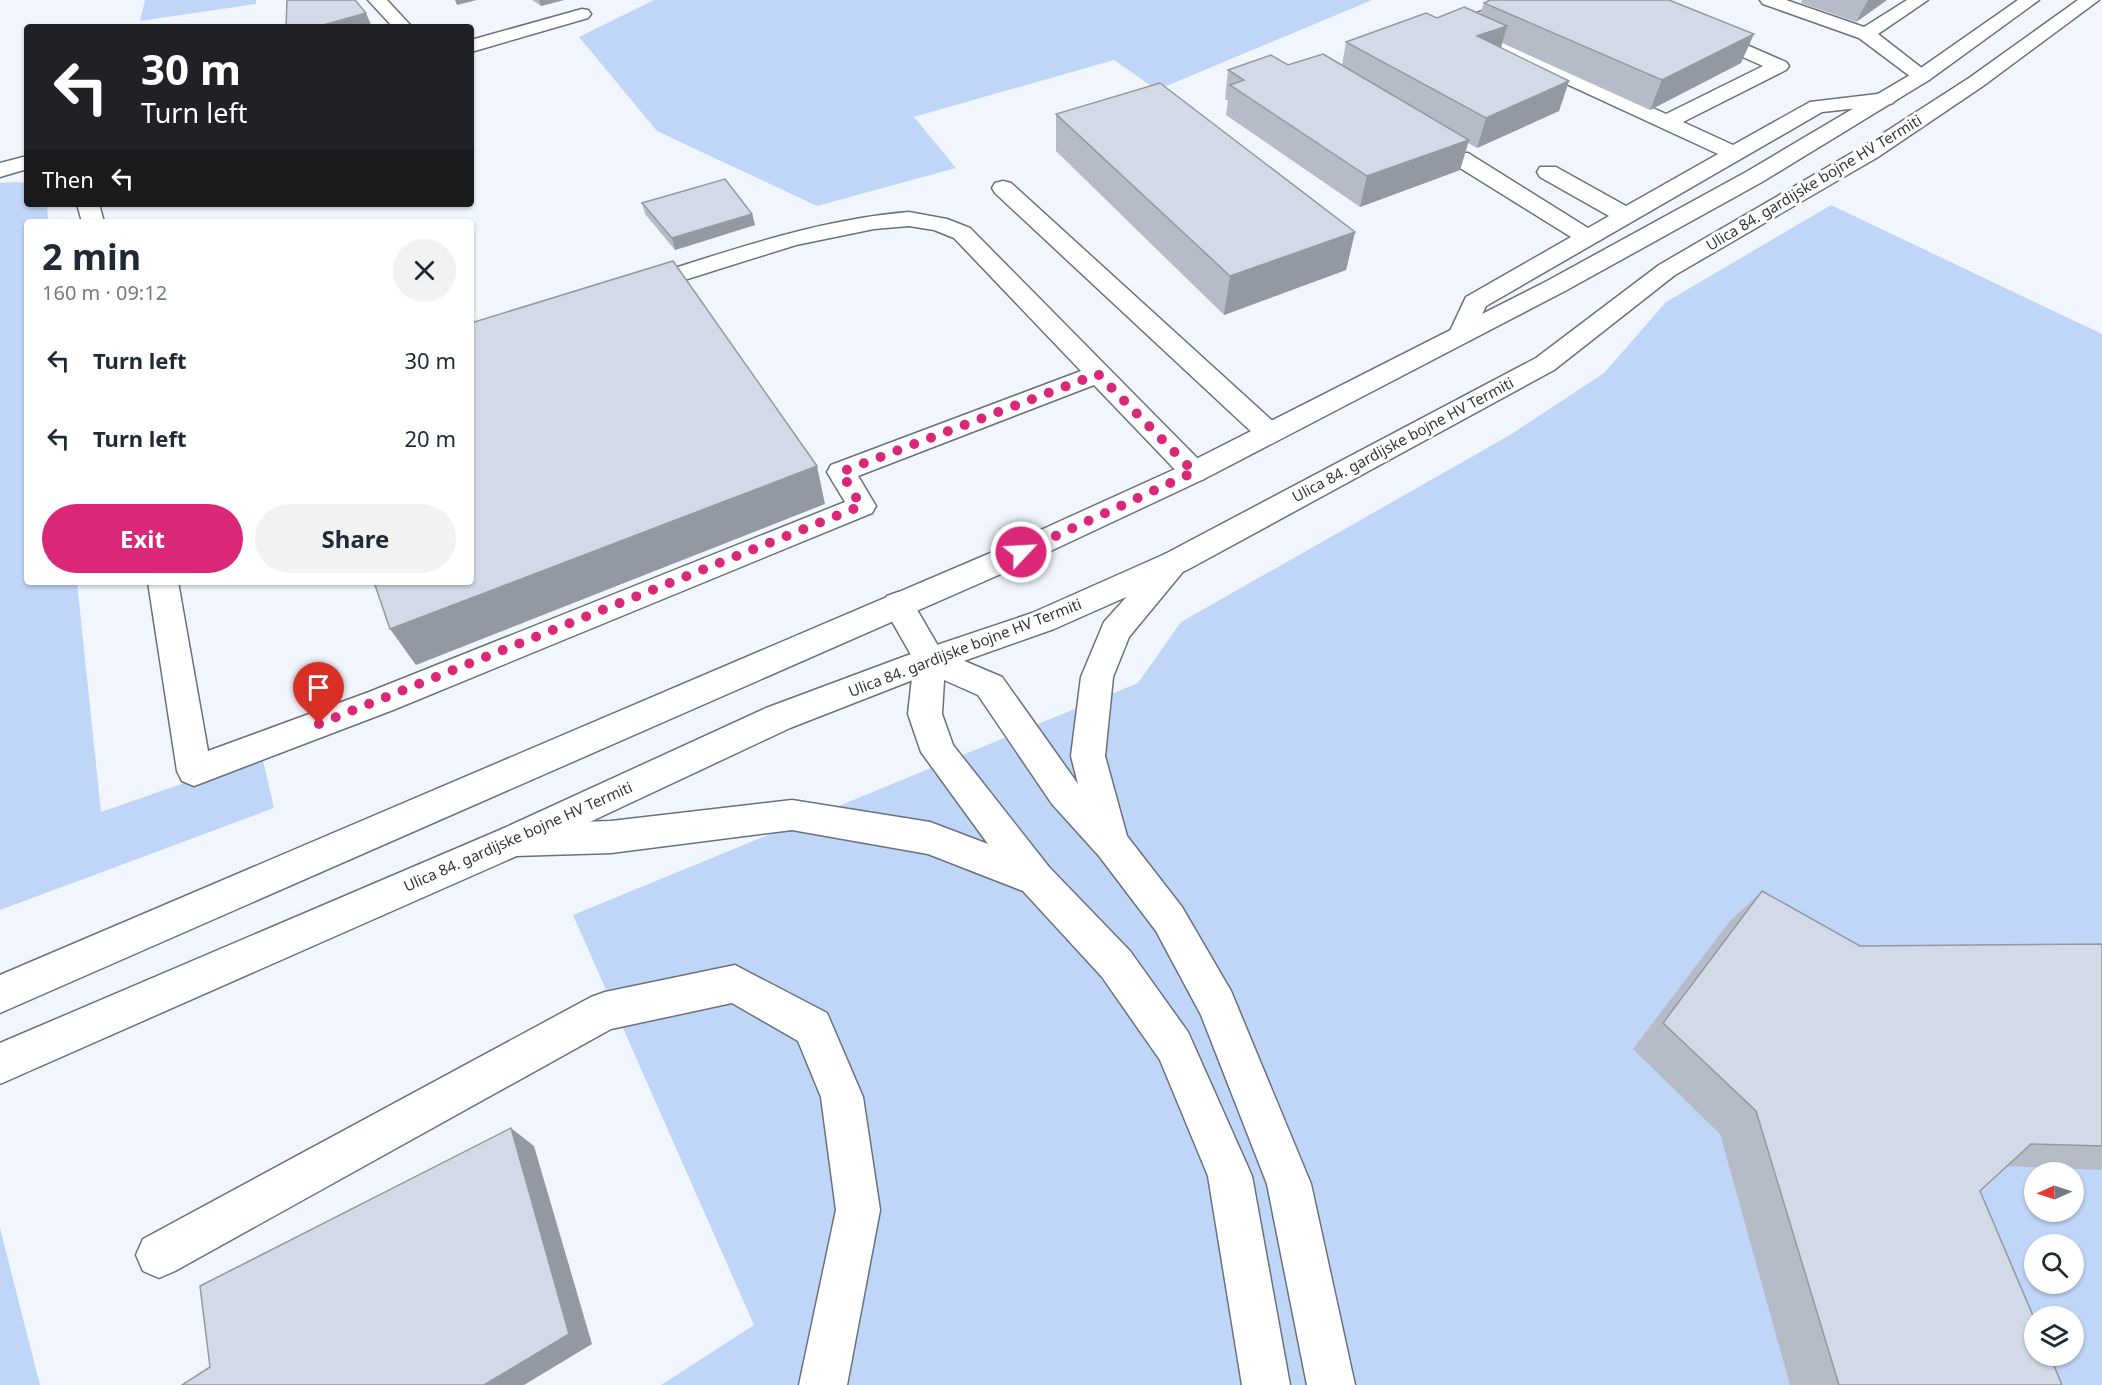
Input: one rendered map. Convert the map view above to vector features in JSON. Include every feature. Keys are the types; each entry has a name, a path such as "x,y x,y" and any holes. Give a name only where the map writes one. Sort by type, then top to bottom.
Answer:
{"main road":[{"path":"377,0 400,24"},
{"path":"1526,0 1459,27 1733,153"},
{"path":"1629,0 1779,66 1667,122"},
{"path":"1769,0 1866,34 1922,76"},
{"path":"1866,34 1919,0"},
{"path":"0,994 999,562 1194,472 1556,286 1733,188 1886,99 2030,0"},
{"name":"Ulica 84. gardijske bojne HV Termiti","path":"0,1064 515,840 778,718 930,660 1043,621 1176,562 1545,364 1667,270 1870,152 1976,82 2090,0"},
{"path":"474,45 582,14"},
{"path":"1462,333 1475,302 1817,106 1886,99"},
{"path":"1460,158 1587,237"},
{"path":"0,170 24,163"},
{"path":"1548,172 1624,215"},
{"path":"1003,188 1268,432"},
{"path":"615,295 791,239 874,222 909,219 939,224 963,233 1194,472"},
{"path":"163,585 194,771 381,701 861,506 841,472 1098,374"},
{"path":"1112,845 1088,756 1096,677 1115,631 1176,562"},
{"path":"898,604 930,660 925,714 938,753 1036,879 1116,964 1174,1046 1230,1176 1266,1385"},
{"path":"930,660 990,686 1065,793 1112,845 1169,919 1221,1016 1289,1184 1331,1385"},
{"path":"515,840 611,837 792,815 930,838 1036,879"},
{"path":"159,1255 605,1011 735,984 813,1027 842,1097 858,1210 823,1385"}],"shaded area":[{"path":"145,0 256,0 256,4 140,21"},
{"path":"654,0 1372,0 1157,90 1114,60 914,117 956,168 817,206 657,131 579,37"},
{"path":"0,183 24,183 24,207 47,207 48,219 24,219 24,585 77,585 101,812 262,756 274,808 0,910"},
{"path":"1831,205 2102,334 2102,1385 661,1385 754,1325 573,915 1138,683 1181,622 1510,435 1604,373 1666,302"},
{"path":"0,1228 40,1385 0,1385"}],"building":[{"path":"287,0 355,0 366,13 327,24 286,24"},
{"path":"1490,0 1669,0 1754,34 1662,80 1484,3"},
{"path":"1464,7 1507,26 1477,36 1569,81 1486,118 1346,42 1426,13 1437,18"},
{"path":"1323,54 1469,140 1367,176 1230,85 1244,80 1228,70 1271,55 1288,65"},
{"path":"1160,83 1355,232 1230,276 1056,114"},
{"path":"725,179 752,214 672,238 642,203"},
{"path":"673,261 817,466 390,629 375,585 474,585 474,322"},
{"path":"1762,891 1860,946 2102,944 2102,1146 2031,1144 1980,1191 2029,1306 2024,1306 2024,1366 2054,1366 2062,1385 1839,1385 1756,1111 1663,1023"},
{"path":"511,1128 569,1334 484,1385 182,1385 210,1367 200,1286"}],"route":[{"path":"319,724 861,506 841,472 1098,374 1194,472 1021,552"}]}
